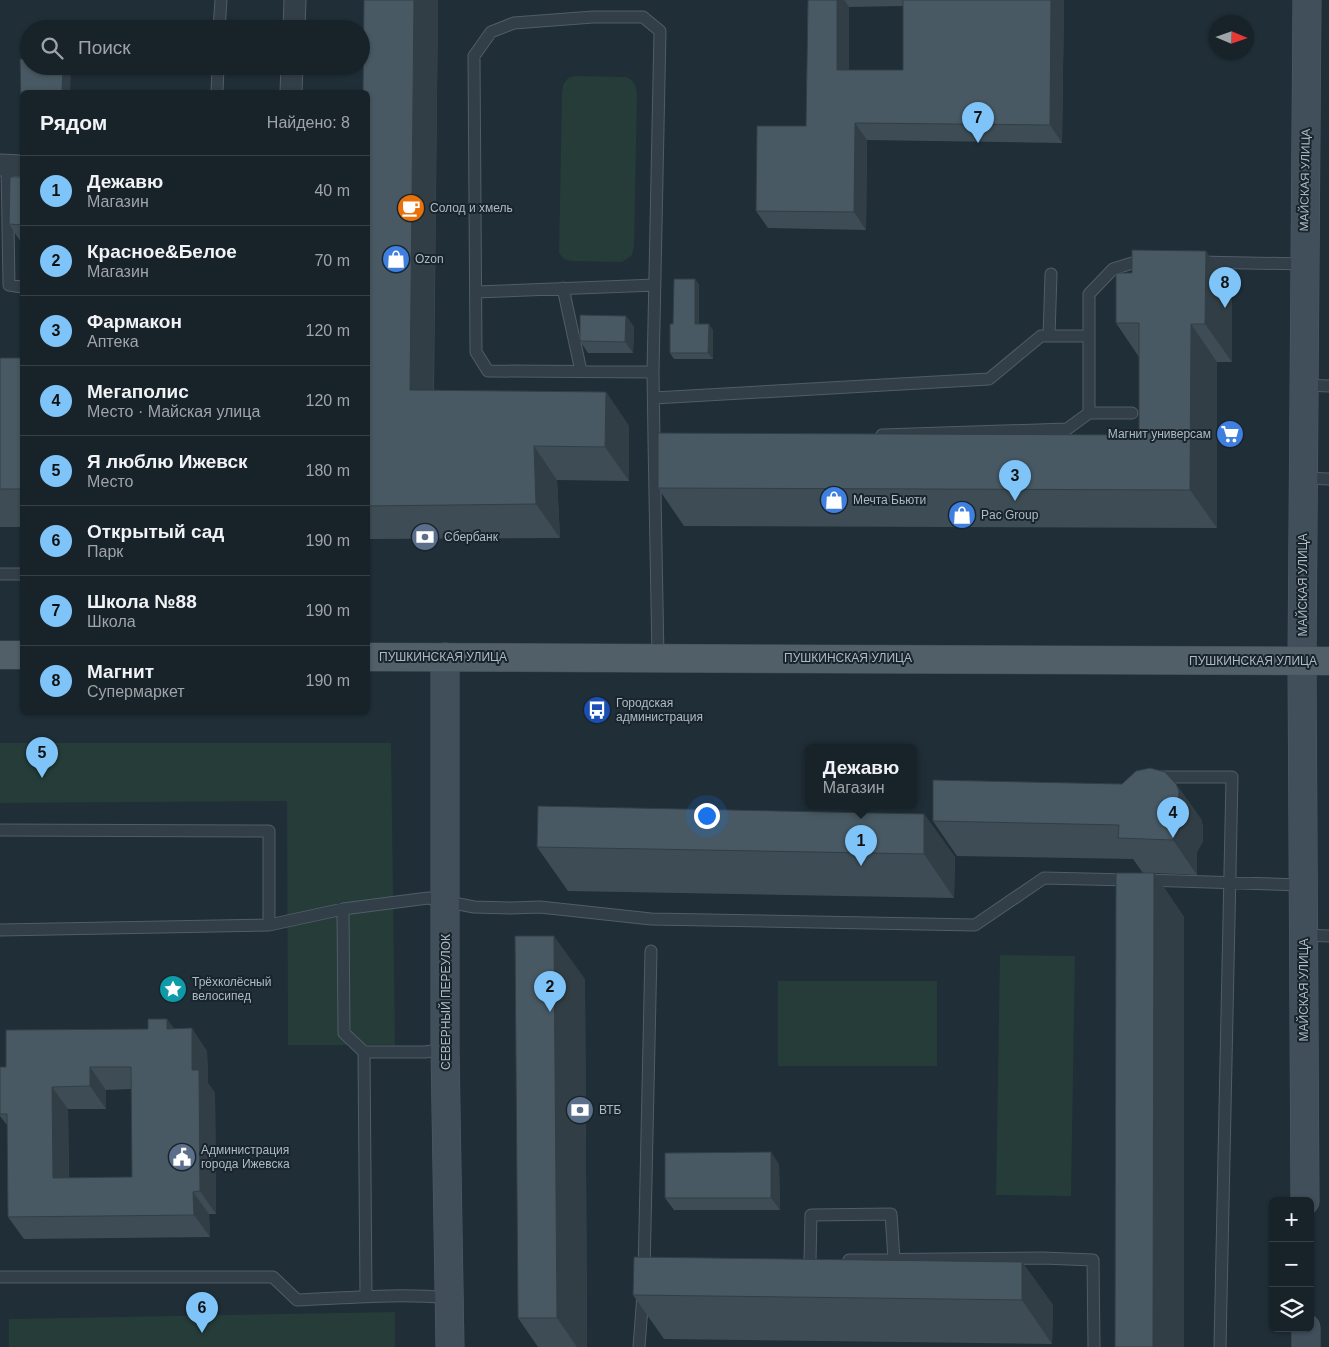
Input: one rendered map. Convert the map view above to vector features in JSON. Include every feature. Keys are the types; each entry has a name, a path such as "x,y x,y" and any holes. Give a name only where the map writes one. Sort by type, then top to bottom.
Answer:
{"main road":[{"path":"0,655 20,655"},
{"name":"ПУШКИНСКАЯ УЛИЦА","path":"370,657 1316,661"}],"street":[{"path":"294,20 295,0"},
{"name":"МАЙСКАЯ УЛИЦА","path":"1305,1197 1316,935 1304,885 1316,661 1317,385 1304,264 1307,0"},
{"path":"290,90 291,75"},
{"name":"СЕВЕРНЫЙ ПЕРЕУЛОК","path":"445,657 446,1049 450,1347"},
{"path":"1306,1332 1306,1347"}],"lane":[{"path":"220,0 220,20"},
{"path":"653,372 488,371 476,352 474,56 491,32 514,23 643,17 660,31 653,372 658,657"},
{"path":"217,90 218,75"},
{"path":"10,166 9,285 20,286"},
{"path":"1089,413 1090,294 1113,269 1139,261 1159,261"},
{"path":"1188,262 1304,264"},
{"path":"1049,336 1052,274"},
{"path":"476,292 655,285"},
{"path":"563,288 580,371"},
{"path":"654,398 989,378 1041,336 1089,336"},
{"path":"870,435 1067,429 1089,413 1132,412"},
{"path":"654,441 673,441"},
{"path":"0,574 20,574"},
{"path":"1162,777 1232,777 1220,1347"},
{"path":"0,830 269,831 269,925"},
{"path":"0,930 269,925 343,909 428,898 474,906 511,908 540,906 651,919 975,925 1044,878 1304,885"},
{"path":"343,909 344,1033 364,1052 425,1052 446,1049"},
{"path":"639,1347 650,1264 651,951"},
{"path":"364,1052 366,1296"},
{"path":"810,1261 811,1215 891,1214 894,1259"},
{"path":"838,1260 1043,1258 1093,1260 1094,1347"},
{"path":"0,1277 273,1277 297,1300 366,1296 449,1298"}],"green space":[{"path":"575,76 626,77 633,81 636,88 634,246 632,255 622,262 571,261 564,259 559,253 562,93 563,85 568,78"},
{"path":"0,743 391,743 395,1045 288,1045 287,801 0,803"},
{"path":"1000,955 1075,956 1071,1196 996,1195"},
{"path":"778,981 937,981 937,1066 778,1066"},
{"path":"395,1312 395,1347 9,1347 9,1319"}],"building":[{"path":"364,0 414,0 410,390 606,392 605,447 534,446 536,504 370,506 370,90 363,90 363,75 370,75 370,20 364,20"},
{"path":"808,0 837,0 837,70 903,70 903,0 1051,0 1050,125 855,123 854,212 756,211 757,126 806,126"},
{"path":"20,75 63,75 62,90 21,90"},
{"path":"10,177 20,177 20,225 9,224"},
{"path":"1132,250 1206,251 1205,324 1191,324 1190,490 658,488 658,433 1139,435 1139,323 1116,323 1116,273 1132,273"},
{"path":"674,279 695,279 695,324 709,324 708,353 670,353 670,324 673,324"},
{"path":"580,315 626,316 625,342 580,341"},
{"path":"0,358 20,358 20,489 0,489"},
{"path":"1150,768 1165,772 1176,784 1179,791 1178,807 1173,817 1173,840 1118,838 1119,825 933,821 933,780 1122,784 1136,771"},
{"path":"538,806 924,814 924,854 537,847"},
{"path":"1116,873 1154,873 1153,1347 1115,1347"},
{"path":"515,936 554,936 557,1318 518,1318"},
{"name":"Администрация города Ижевска","path":"148,1019 167,1019 167,1029 192,1028 192,1070 199,1070 200,1191 193,1192 194,1215 8,1217 7,1114 0,1114 0,1067 6,1067 6,1030 148,1029","holes":["90,1067 131,1067 132,1177 53,1178 52,1087 90,1086"]},
{"path":"771,1152 771,1198 665,1198 665,1153"},
{"path":"634,1257 1022,1262 1022,1300 633,1295"}],"place":[{"name":"Школа №88","path":"978,143"},
{"name":"Солод и хмель","path":"411,208"},
{"name":"Ozon","path":"396,259"},
{"name":"Магнит","path":"1225,308"},
{"name":"Магнит универсам","path":"1230,434"},
{"name":"Мечта Бьюти","path":"834,500"},
{"name":"Фармакон","path":"1015,501"},
{"name":"Pac Group","path":"962,515"},
{"name":"Сбербанк","path":"425,537"},
{"name":"Городская администрация","path":"597,710"},
{"name":"Я люблю Ижевск","path":"42,778"},
{"name":"Мегаполис","path":"1173,838"},
{"name":"Дежавю","path":"861,866"},
{"name":"Трёхколёсный велосипед","path":"173,989"},
{"name":"Красное&Белое","path":"550,1012"},
{"name":"ВТБ","path":"580,1110"},
{"name":"Администрация города Ижевска","path":"182,1157"},
{"name":"Открытый сад","path":"202,1333"}]}
